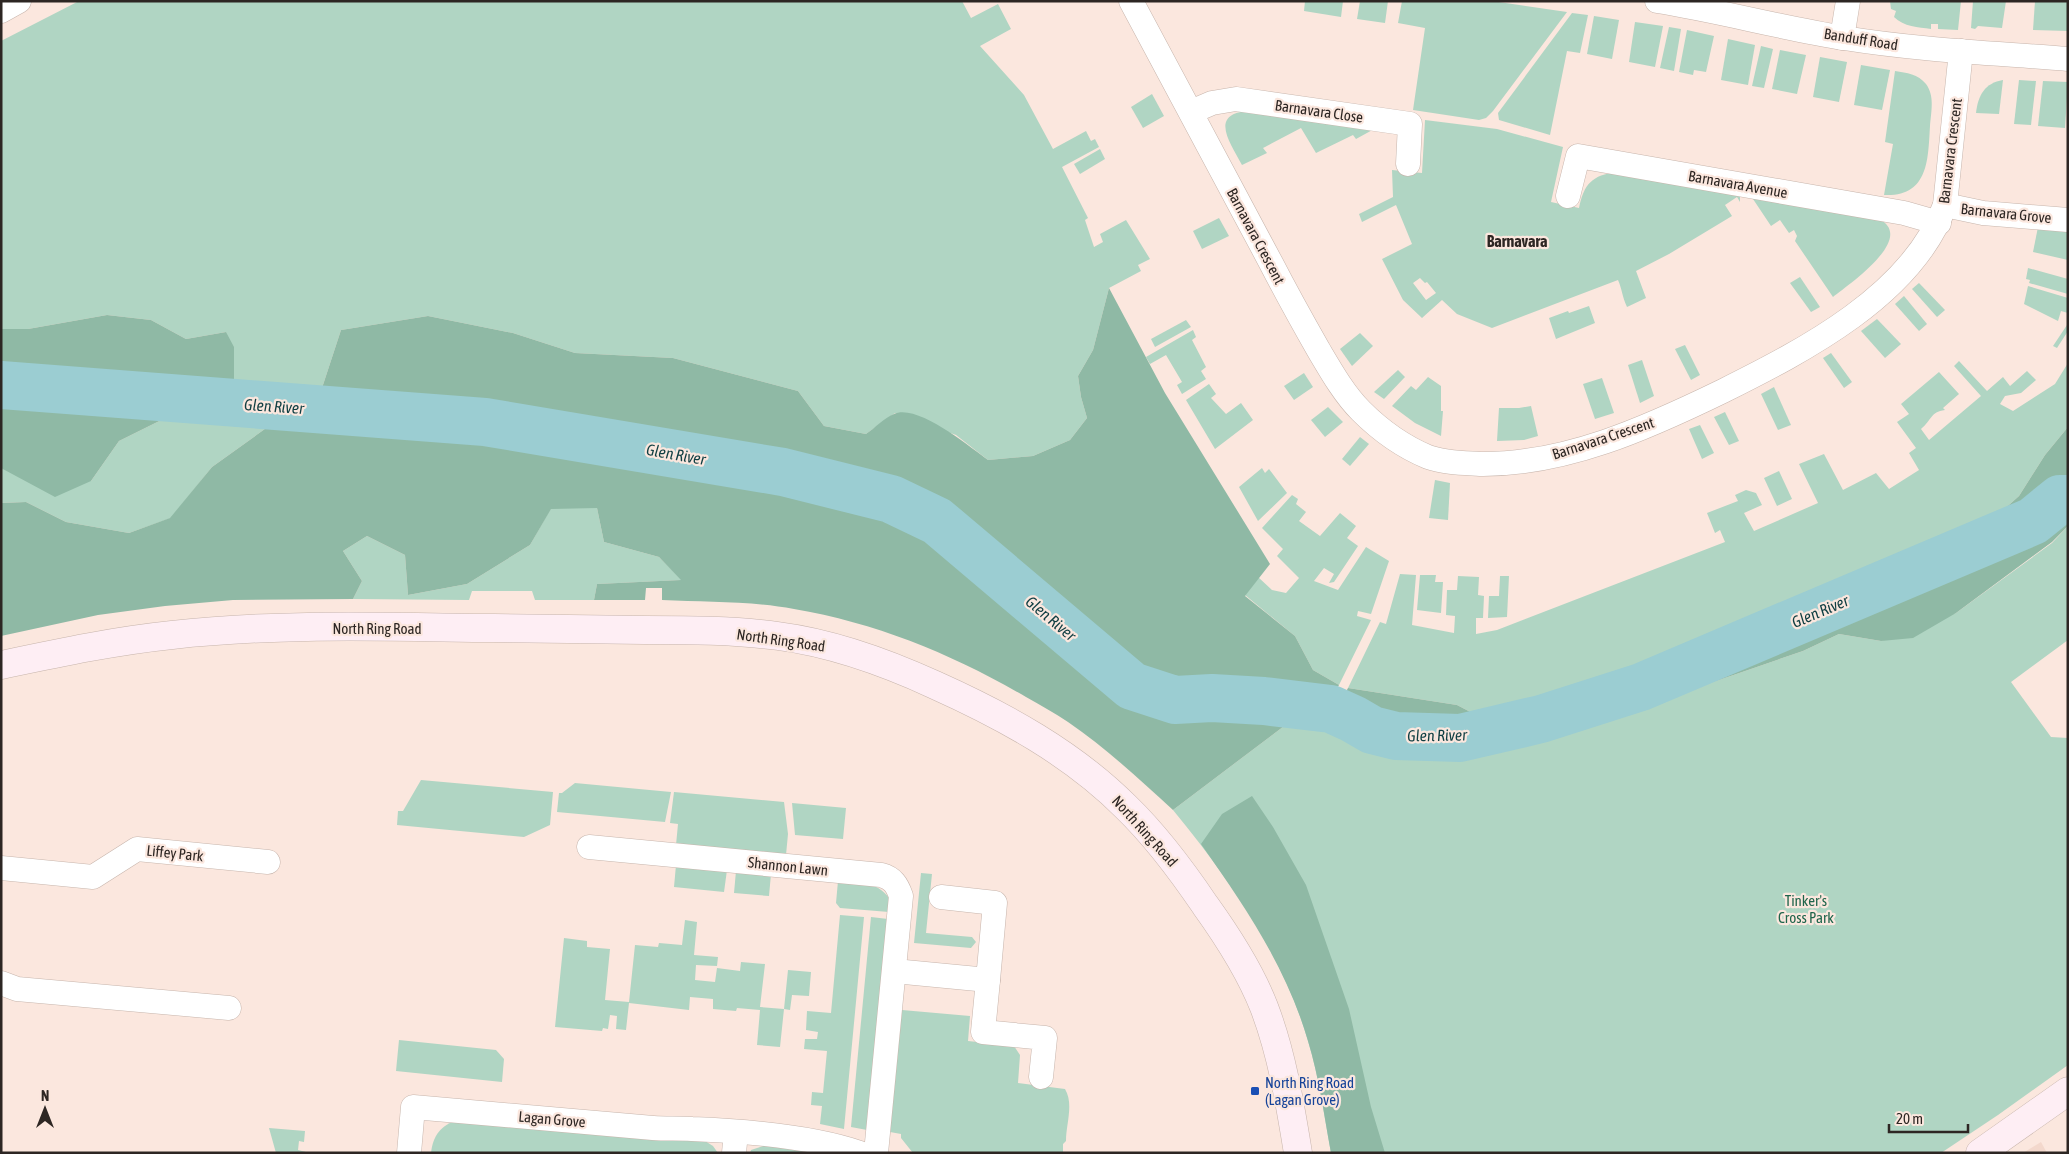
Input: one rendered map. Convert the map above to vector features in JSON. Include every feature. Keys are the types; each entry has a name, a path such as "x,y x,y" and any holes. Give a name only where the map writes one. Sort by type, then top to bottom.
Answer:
{"main road":[{"name":"North Ring Road","path":"1,665 75,649 171,635 227,630 289,628 735,632 795,639 866,656 972,701 1024,729 1096,780 1126,807 1158,842 1220,926 1263,1006 1278,1051 1298,1153"},
{"path":"1980,1153 2068,1091"}],"street":[{"path":"1,11 19,1"},
{"name":"Barnavara Crescent","path":"1132,1 1300,319 1333,375 1361,411 1408,447 1429,457 1464,464 1497,464 1534,460 1572,452 1636,430 1702,401 1778,363 1828,332 1871,301 1900,274 1922,249 1942,214 1961,51"},
{"name":"Banduff Road","path":"1657,1 1842,38 1961,51 2068,59"},
{"path":"1842,38 1848,1"},
{"name":"Barnavara Close","path":"1191,112 1212,103 1236,99 1410,124 1408,164"},
{"name":"Barnavara Avenue","path":"1568,196 1578,156 1904,213 1942,214"},
{"name":"Barnavara Grove","path":"1942,214 1982,213 2068,220"},
{"name":"Shannon Lawn","path":"589,847 888,877 896,884 901,896 876,1153"},
{"name":"Liffey Park","path":"1,868 93,877 137,849 268,862"},
{"path":"941,897 995,903 983,1032 1045,1038 1041,1077"},
{"path":"894,971 988,980"},
{"path":"1,983 17,989 229,1008"},
{"name":"Lagan Grove","path":"409,1153 414,1107 653,1128 735,1142 804,1140 860,1153"}],"shaded area":[{"path":"2041,1142 2047,1153 2023,1153"}],"green space":[{"path":"79,1 962,1 971,18 998,4 1011,29 980,46 1024,95 1053,149 1086,131 1091,141 1095,139 1099,147 1062,167 1088,218 1085,220 1094,247 1103,242 1100,234 1126,220 1150,259 1138,265 1141,271 1109,288 1093,350 1078,376 1087,418 1070,440 1033,456 988,460 956,435 895,413 866,434 824,426 798,391 673,358 575,353 513,333 428,316 341,330 322,388 212,467 171,518 129,533 66,522 26,502 1,503 1,468 91,481 119,441 234,384 226,332 186,339 151,320 107,315 28,329 1,329 1,41"},
{"path":"1305,1 1343,1 1341,17 1304,11"},
{"path":"1360,1 1388,1 1385,23 1357,19"},
{"path":"1402,1 1492,1 1567,12 1493,111 1486,118 1479,120 1413,110 1425,28 1398,23"},
{"path":"1890,1 1961,1 1958,30 1938,29 1938,24 1931,24 1931,29 1902,23 1894,17 1896,11 1891,9"},
{"path":"1973,1 2006,1 2002,28 1978,26 1975,29 1971,28"},
{"path":"2035,1 2068,1 2068,31 2033,30"},
{"path":"1572,13 1588,15 1580,53 1567,51 1550,135 1499,120 1498,113"},
{"path":"1594,16 1619,20 1612,59 1587,54"},
{"path":"1635,22 1663,26 1655,67 1629,62"},
{"path":"1669,27 1681,29 1674,71 1660,68"},
{"path":"1687,30 1714,36 1706,72 1694,70 1693,75 1679,72"},
{"path":"1728,39 1755,45 1748,85 1721,80"},
{"path":"1761,46 1773,49 1764,88 1752,86"},
{"path":"1780,50 1806,55 1797,94 1772,89"},
{"path":"1820,57 1847,62 1839,102 1813,97"},
{"path":"1861,65 1890,70 1882,110 1854,105"},
{"path":"1895,71 1916,76 1929,89 1932,104 1928,151 1923,174 1918,183 1910,190 1899,194 1884,195 1893,144 1885,142"},
{"path":"2003,80 1999,114 1976,113 1981,95 1987,87"},
{"path":"2019,80 2036,81 2031,125 2014,124"},
{"path":"2043,81 2068,82 2065,128 2038,126"},
{"path":"1152,94 1164,116 1143,128 1131,107"},
{"path":"1248,111 1376,128 1356,139 1353,135 1316,153 1301,128 1263,148 1267,153 1242,165 1229,139 1226,124 1229,118 1236,113"},
{"path":"1425,120 1497,129 1563,147 1551,202 1579,208 1590,182 1608,173 1617,172 1740,194 1740,202 1737,197 1725,205 1732,216 1669,254 1636,271 1646,298 1627,307 1618,280 1492,328 1457,314 1442,300 1422,318 1403,300 1382,259 1412,244 1396,205 1362,222 1359,214 1393,197 1392,170 1422,173","holes":["1420,278 1425,283 1427,282 1436,293 1426,300 1413,283"]},
{"path":"1100,149 1105,159 1080,174 1074,164"},
{"path":"1751,196 1879,219 1889,227 1890,238 1876,261 1833,297 1795,241 1797,236 1794,230 1789,233 1780,220 1771,226"},
{"path":"1219,218 1229,236 1202,249 1193,231"},
{"path":"2038,227 2068,230 2068,260 2033,252"},
{"path":"2028,268 2068,279 2068,294 2029,283 2030,280 2026,279"},
{"path":"1800,277 1820,307 1811,312 1790,283"},
{"path":"1919,283 1945,310 1937,317 1912,289"},
{"path":"2028,286 2068,298 2068,313 2061,311 2058,321 2024,304"},
{"path":"1109,288 1165,393 1270,564 1245,596 1295,636 1313,670 1339,685 1320,716 1296,717 1173,810 1109,753 1063,719 999,682 914,642 825,615 778,606 662,600 662,588 646,588 645,600 594,600 597,584 681,580 659,557 604,542 597,508 551,509 530,545 467,584 408,595 405,555 367,536 343,551 362,581 353,599 233,600 165,606 98,615 1,636 1,503 26,502 66,522 129,533 170,518 212,467 322,388 341,330 428,316 513,333 575,353 673,358 798,391 824,426 866,434 894,414 904,412 916,415 943,428 988,460 1033,456 1070,440 1087,418 1078,376 1093,350"},
{"path":"1904,296 1927,324 1919,331 1895,304"},
{"path":"1589,306 1595,323 1556,339 1549,318"},
{"path":"107,315 151,320 186,339 226,332 234,347 234,384 119,441 91,481 55,497 1,468 1,329 28,329"},
{"path":"2068,318 2068,331 2057,348 2053,346 2067,325"},
{"path":"1877,319 1901,344 1885,358 1861,331"},
{"path":"1186,320 1191,327 1155,347 1151,339"},
{"path":"1193,330 1196,337 1192,340 1206,367 1201,371 1206,379 1182,394 1177,385 1182,382 1166,355 1150,364 1146,357"},
{"path":"1360,333 1373,346 1352,366 1340,349"},
{"path":"1685,345 1700,375 1691,380 1675,349"},
{"path":"1831,353 1852,382 1844,388 1823,358"},
{"path":"1642,360 1654,396 1640,403 1628,365"},
{"path":"1959,361 1987,391 2003,377 2010,386 2027,371 2036,380 2021,393 2005,396 2000,404 2013,411 2055,384 2068,363 2068,427 2045,455 2019,496 2000,513 1876,579 1815,605 1755,624 1660,665 1597,687 1480,717 1457,705 1348,688 1380,622 1386,624 1400,574 1416,575 1412,625 1454,633 1455,616 1446,615 1447,590 1457,590 1458,576 1479,577 1478,595 1484,596 1483,618 1476,618 1476,634 1497,630 1725,542 1720,530 1715,533 1707,513 1738,501 1735,495 1746,490 1756,493 1762,505 1744,513 1754,531 1818,503 1799,464 1824,454 1843,490 1876,473 1889,489 1919,470 1909,453 1916,448 1897,422 1909,414 1901,404 1939,372 1959,394 1943,408 1945,410 1936,413 1921,429 1929,440 1981,396 1954,366"},
{"path":"1398,370 1405,377 1384,399 1374,392"},
{"path":"1304,373 1313,387 1294,400 1284,386"},
{"path":"1428,377 1441,386 1441,411 1443,411 1441,436 1415,423 1392,406 1411,386 1416,390"},
{"path":"1602,378 1614,413 1595,419 1583,384"},
{"path":"1209,384 1216,394 1211,398 1226,414 1241,403 1253,420 1215,449 1186,400"},
{"path":"1774,387 1791,425 1778,430 1761,394"},
{"path":"1531,406 1538,436 1524,440 1497,441 1499,408"},
{"path":"1328,407 1343,422 1325,437 1311,420"},
{"path":"1725,412 1739,441 1729,445 1714,417"},
{"path":"1700,425 1714,453 1702,459 1689,429"},
{"path":"2068,427 2068,526 2052,542 1956,613 1913,638 1881,641 1839,634 1803,651 1623,713 1550,735 1450,756 1369,753 1345,741 1330,722 1348,688 1457,705 1480,717 1597,687 1660,665 1755,624 1815,605 1876,579 2000,513 2019,496 2045,455"},
{"path":"1360,437 1369,444 1350,466 1342,459"},
{"path":"1262,468 1265,473 1269,469 1287,493 1258,521 1239,487"},
{"path":"1779,471 1792,499 1777,506 1764,478"},
{"path":"1435,480 1450,483 1448,520 1429,518"},
{"path":"1292,495 1298,499 1296,504 1306,512 1299,521 1320,536 1340,513 1356,526 1347,538 1358,546 1334,582 1329,583 1334,574 1324,568 1314,581 1338,590 1366,547 1389,561 1371,614 1358,611 1357,616 1371,620 1339,685 1313,670 1295,636 1245,595 1258,577 1272,590 1286,593 1299,578 1277,556 1283,549 1262,528"},
{"path":"551,508 597,508 604,542 659,557 682,580 597,584 594,600 535,600 532,591 472,591 469,600 353,599 362,581 343,551 367,536 405,555 408,595 467,584 530,545"},
{"name":"Tinker's Cross Park","path":"2068,526 2068,640 2011,682 2051,737 2068,738 2068,1065 1941,1153 1331,1153 1312,1055 1297,1009 1284,978 1269,948 1234,890 1173,810 1296,717 1314,717 1325,720 1334,727 1345,741 1623,713 1803,651 1839,634 1881,641 1956,613 2052,543"},
{"path":"1420,575 1436,575 1435,582 1443,582 1441,613 1417,610"},
{"path":"1500,576 1509,576 1507,617 1488,618 1489,596 1499,596"},
{"path":"421,780 553,792 550,825 524,837 397,825 398,811 403,811"},
{"path":"575,783 671,792 665,822 557,812 559,793 562,793"},
{"path":"674,792 784,802 788,834 786,855 676,845 678,824 670,823"},
{"path":"1252,796 1273,827 1306,885 1349,1009 1371,1107 1385,1153 1331,1153 1312,1055 1299,1014 1263,938 1201,844 1222,814"},
{"path":"792,803 846,808 843,839 795,835"},
{"path":"676,865 727,870 724,892 674,887"},
{"path":"736,871 771,874 769,896 734,893"},
{"path":"921,873 932,874 926,933 972,937 976,942 971,948 914,943"},
{"path":"838,881 873,885 879,888 889,898 889,912 840,908 836,903"},
{"path":"840,915 864,917 844,1129 820,1124 822,1106 811,1105 812,1092 823,1093 827,1051 804,1049 805,1039 817,1039 818,1032 806,1030 807,1011 831,1013"},
{"path":"871,917 888,919 867,1130 851,1127"},
{"path":"685,920 697,922 694,955 718,957 717,966 696,965 695,980 715,982 717,968 740,971 741,962 765,964 760,1007 784,1009 780,1047 757,1045 760,1010 737,1008 736,1011 713,1009 713,999 690,997 689,1010 629,1003 626,1030 616,1029 617,1016 610,1015 608,1029 603,1028 602,1031 555,1027 564,938 587,941 587,947 610,949 605,1000 629,1002 635,945 658,947 659,943 682,945"},
{"path":"788,970 811,972 809,996 792,995 790,1010 784,1009"},
{"path":"902,1010 970,1016 968,1041 1014,1046 1020,1055 1018,1083 1065,1089 1068,1095 1069,1108 1063,1153 913,1153 901,1138 901,1134 890,1132"},
{"path":"399,1040 496,1050 504,1059 502,1082 396,1071"},
{"path":"458,1120 705,1141 713,1146 718,1153 431,1153 439,1132 447,1125"},
{"path":"269,1128 305,1131 304,1142 299,1141 298,1150 310,1153 276,1153"},
{"path":"766,1145 814,1153 750,1153 751,1150"}],"waterway":[{"name":"Glen River","path":"1,385 485,422 783,472 891,499 937,521 1132,686 1175,700 1212,698 1264,701 1331,709 1372,730 1396,736 1460,738 1541,719 1641,687 2033,521 2060,499 2068,499"}],"place":[{"name":"North Ring Road (Lagan Grove)","path":"1255,1091"}],"district":[{"name":"Barnavara","path":"1517,241"}]}
